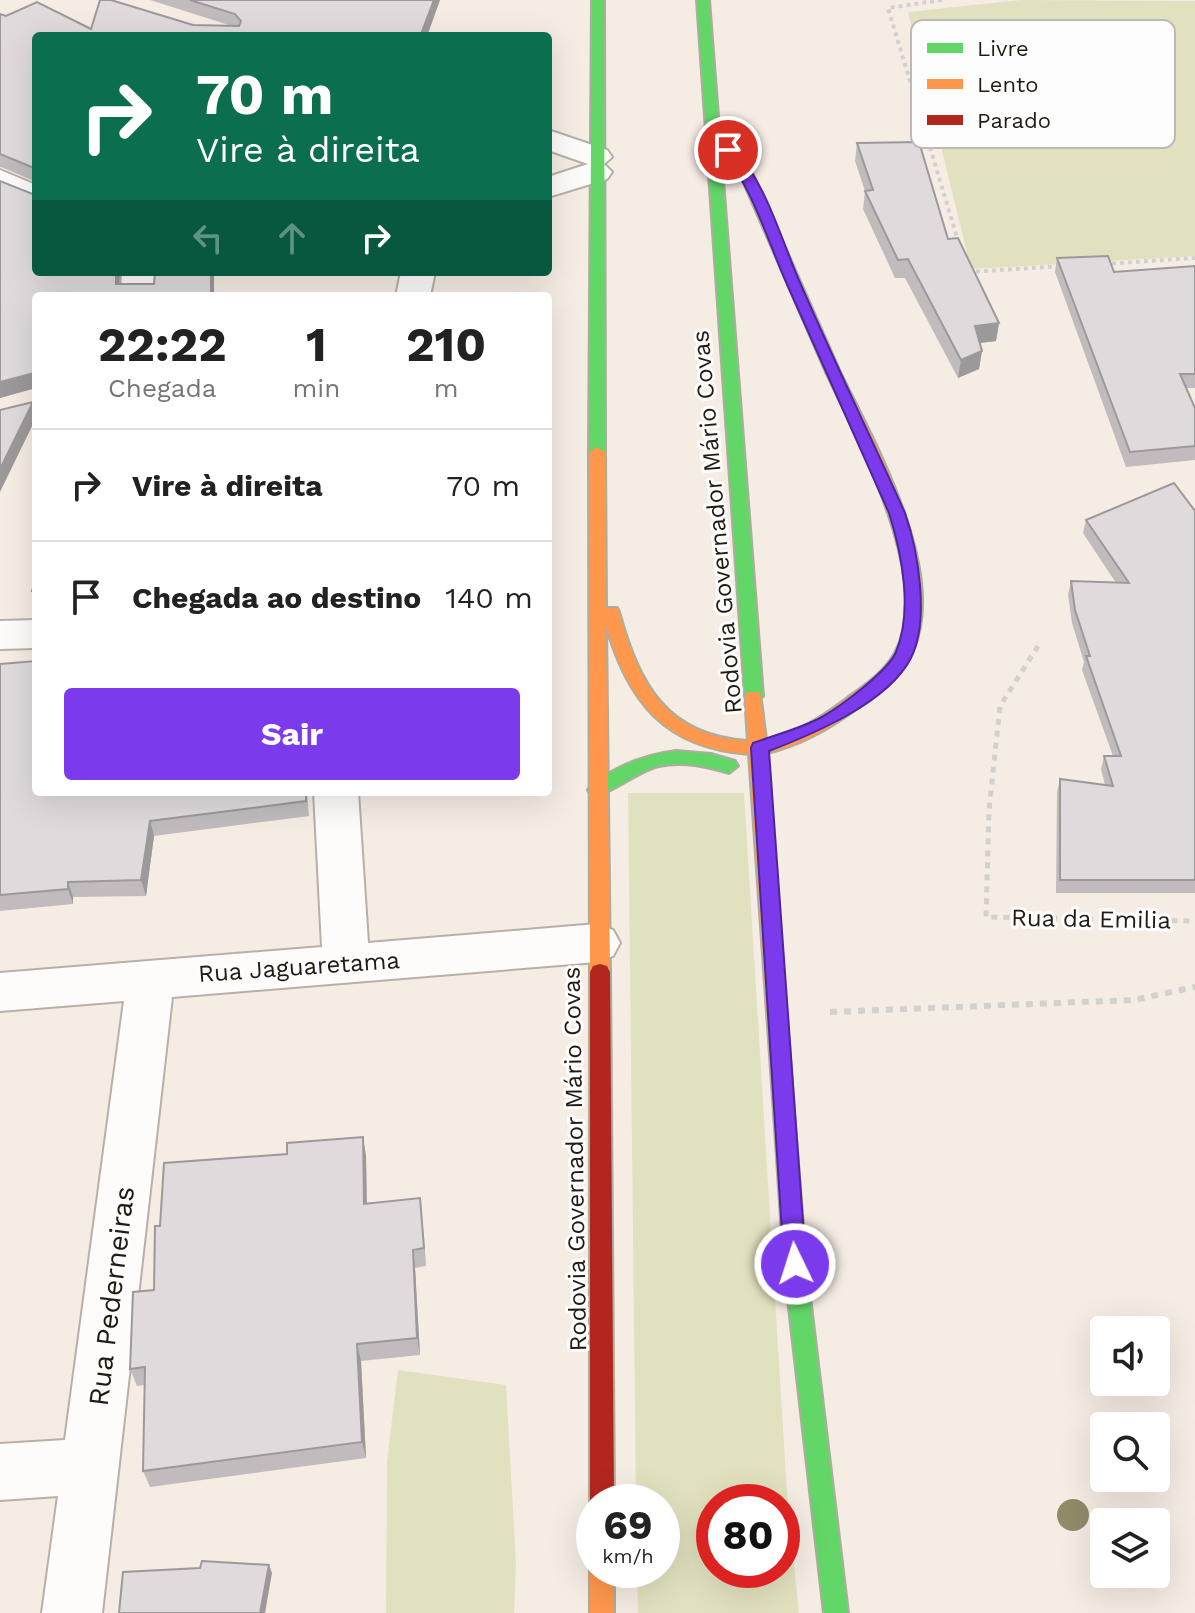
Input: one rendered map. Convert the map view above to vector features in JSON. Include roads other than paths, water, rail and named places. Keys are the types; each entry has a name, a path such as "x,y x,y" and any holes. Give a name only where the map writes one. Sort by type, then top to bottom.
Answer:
{"highway":[{"name":"Rodovia Governador Mário Covas","path":"598,0 596,164 600,575 597,943 602,1484"},
{"name":"Rodovia Governador Mário Covas","path":"703,0 729,395 760,748 795,1264 836,1613"},
{"path":"600,575 627,664 652,707 673,724 715,741 760,748 828,722 881,681 903,657 911,628 908,546 897,513 791,278 766,212 743,166 713,133"},
{"path":"597,790 619,770 652,757 680,755 714,760 740,770 761,792"},
{"path":"602,1588 602,1613"}],"street":[{"path":"552,141 596,164"},
{"path":"552,185 596,164"},
{"path":"0,180 32,195"},
{"path":"0,635 32,634"},
{"path":"336,796 346,963"},
{"name":"Rua Jaguaretama","path":"0,992 597,943"},
{"name":"Rua Pederneiras","path":"72,1613 151,978"},
{"path":"0,1472 89,1466"}]}
